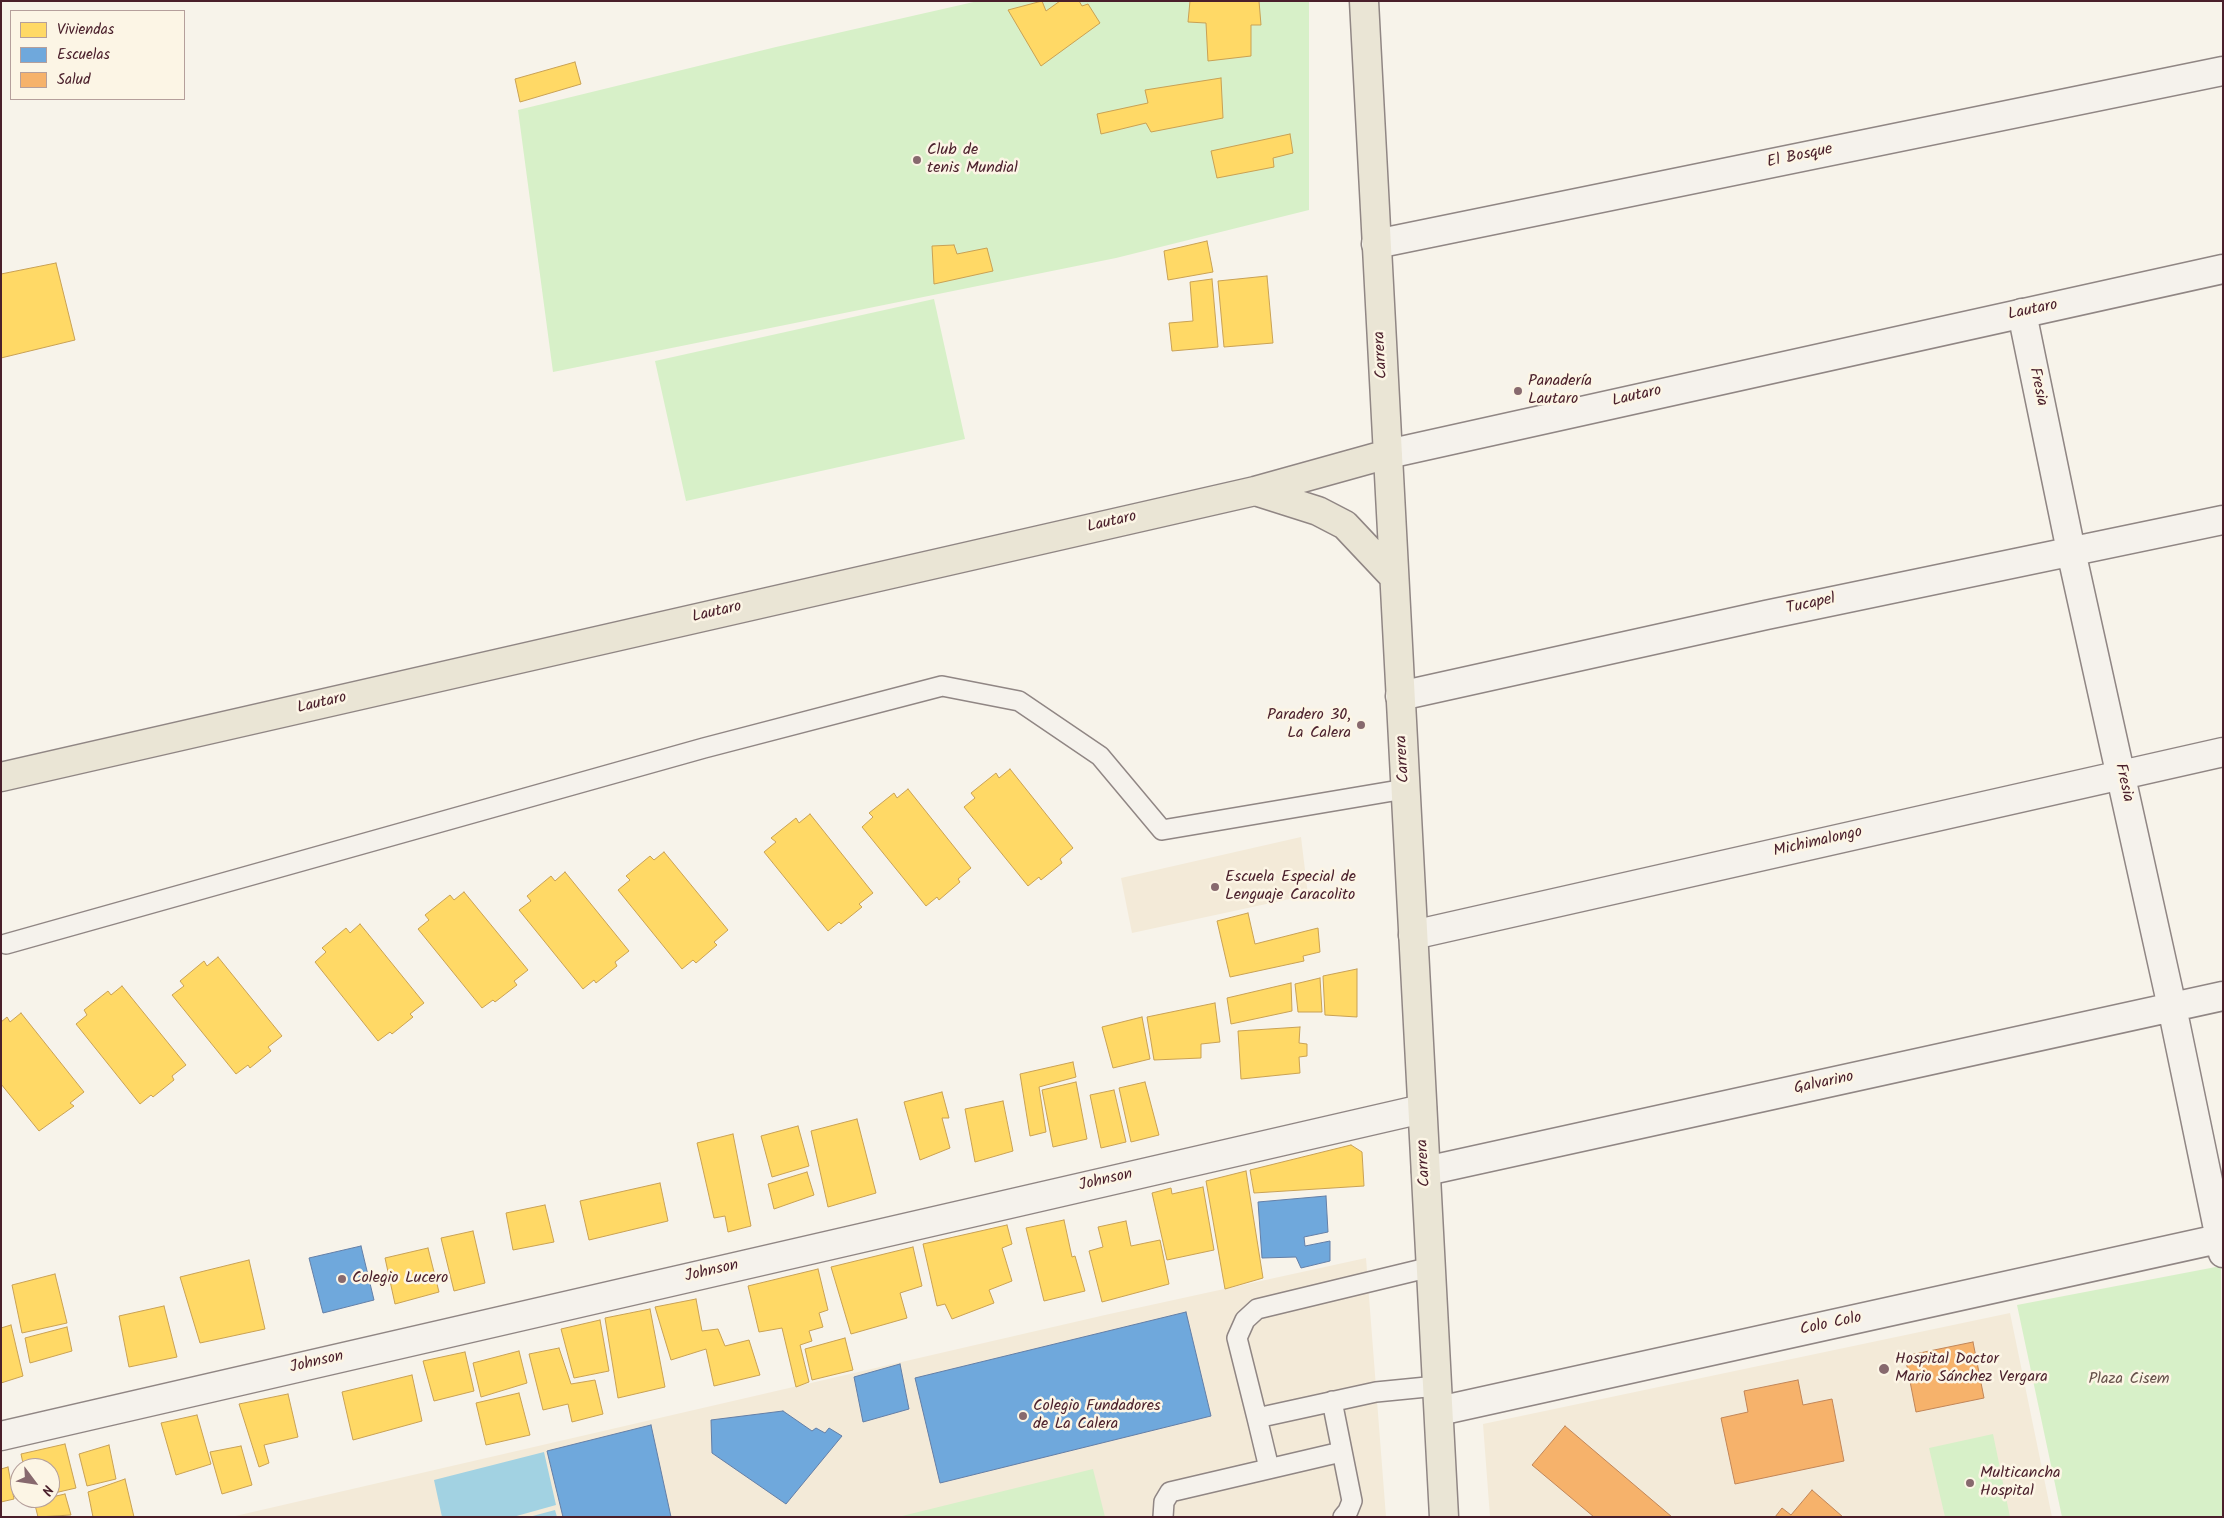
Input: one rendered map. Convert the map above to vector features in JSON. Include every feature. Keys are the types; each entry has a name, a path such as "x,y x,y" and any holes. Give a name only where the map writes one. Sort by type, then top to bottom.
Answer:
{"main road":[{"name":"Carrera","path":"1364,1 1444,1517"},
{"name":"Lautaro","path":"1,777 1255,491 1388,454"},
{"path":"1255,491 1318,511 1345,525 1394,577"}],"street":[{"name":"El Bosque","path":"1376,244 2223,71"},
{"name":"Lautaro","path":"1388,454 2223,269"},
{"name":"Fresia","path":"2022,313 2071,551 2222,1243"},
{"name":"Tucapel","path":"1400,696 1766,615 2223,520"},
{"name":"Michimalongo","path":"1413,935 2223,752"},
{"name":"Galvarino","path":"1426,1171 2223,996"},
{"name":"Johnson","path":"1,1436 1422,1109"},
{"name":"Colo Colo","path":"1438,1399 2222,1243"}],"lane":[{"path":"6,944 695,750 942,686 1020,701 1100,756 1162,830 1406,789"},
{"path":"1269,1468 1237,1338 1245,1320 1257,1309 1430,1267"},
{"path":"1257,1418 1376,1392 1438,1399"},
{"path":"1332,1401 1352,1501 1343,1517"},
{"path":"1163,1517 1164,1502 1170,1492 1342,1452"}],"shaded area":[{"name":"Escuela Especial de Lenguaje Caracolito","path":"1301,837 1308,895 1132,933 1121,878"},
{"name":"Colegio Fundadores de La Calera","path":"1366,1258 1386,1517 231,1517 1105,1315"},
{"name":"Hospital Doctor Mario Sánchez Vergara","path":"2010,1313 2052,1517 1490,1517 1483,1424"}],"green space":[{"name":"Club de tenis Mundial","path":"978,1 1309,1 1309,210 1116,258 553,372 518,110 776,47"},
{"path":"934,299 965,439 686,501 655,361"},
{"name":"Plaza Cisem","path":"2221,1266 2223,1517 2062,1517 2017,1305"},
{"name":"Multicancha Hospital","path":"1993,1434 2010,1517 1945,1517 1929,1448"},
{"path":"1093,1469 1105,1517 898,1517"}],"water":[{"path":"544,1452 556,1505 513,1517 442,1517 434,1480"},
{"path":"555,1510 557,1517 529,1517"}],"building: Viviendas":[{"path":"1042,1 1046,11 1060,1 1079,1 1082,6 1088,4 1100,23 1041,66 1008,10"},
{"path":"1190,1 1259,1 1261,25 1251,25 1251,56 1208,61 1206,23 1188,22"},
{"path":"575,62 581,84 520,102 515,79"},
{"path":"1221,78 1223,118 1151,132 1146,123 1101,134 1097,114 1148,103 1145,90"},
{"path":"1290,134 1293,153 1273,158 1274,167 1217,178 1211,151"},
{"path":"1207,241 1213,272 1168,280 1164,251"},
{"path":"954,245 957,254 987,248 993,271 934,284 932,246"},
{"path":"56,263 75,340 1,358 1,274"},
{"path":"1267,276 1273,343 1224,347 1218,281"},
{"path":"1212,279 1218,347 1172,351 1169,323 1193,321 1190,282"},
{"path":"1010,769 1073,848 1060,859 1062,863 1041,880 1039,877 1028,886 964,807 975,798 971,793 996,773 999,778"},
{"path":"908,789 971,868 958,879 960,882 939,900 937,897 926,906 862,827 873,817 869,813 894,793 897,798"},
{"path":"810,814 873,893 859,904 862,907 841,924 839,922 828,931 764,852 776,842 771,838 796,818 799,823"},
{"path":"664,852 728,930 714,942 717,945 696,963 693,960 682,969 618,890 630,880 626,876 650,856 654,860"},
{"path":"565,872 629,951 615,962 617,966 596,983 594,980 583,989 519,910 531,901 527,896 551,876 555,881"},
{"path":"464,892 528,970 514,981 517,985 495,1002 493,1000 482,1008 418,929 429,920 425,915 450,895 454,900"},
{"path":"1248,913 1255,944 1318,928 1320,952 1303,956 1304,961 1230,977 1217,921"},
{"path":"360,924 424,1003 410,1014 413,1017 392,1034 390,1032 378,1041 315,962 326,952 322,948 346,928 350,933"},
{"path":"218,957 282,1036 268,1047 271,1051 250,1068 248,1065 236,1074 172,995 184,986 180,981 204,961 207,966"},
{"path":"1357,969 1357,1017 1325,1015 1323,976"},
{"path":"1320,978 1322,1012 1298,1012 1295,984"},
{"path":"1291,983 1292,1011 1231,1024 1227,998"},
{"path":"122,986 186,1065 172,1076 174,1080 153,1097 151,1095 140,1104 76,1024 87,1015 84,1010 108,991 111,995"},
{"path":"1215,1003 1220,1042 1201,1044 1201,1058 1154,1060 1147,1017"},
{"path":"21,1013 84,1092 70,1103 74,1106 39,1131 1,1084 1,1022 7,1017 10,1022"},
{"path":"1142,1017 1150,1059 1113,1068 1102,1027"},
{"path":"1300,1027 1299,1043 1307,1044 1307,1056 1299,1057 1300,1073 1241,1079 1238,1031"},
{"path":"1073,1062 1076,1077 1039,1087 1046,1132 1030,1136 1020,1074"},
{"path":"1076,1082 1087,1139 1053,1147 1042,1090"},
{"path":"1145,1082 1159,1135 1131,1142 1119,1088"},
{"path":"1114,1090 1126,1142 1101,1148 1090,1095"},
{"path":"942,1092 949,1118 942,1118 950,1148 920,1160 904,1102"},
{"path":"1003,1101 1013,1151 975,1162 965,1109"},
{"path":"857,1119 876,1193 828,1207 811,1131"},
{"path":"798,1126 809,1166 772,1177 761,1136"},
{"path":"733,1134 751,1226 728,1232 725,1216 714,1218 697,1143"},
{"path":"1351,1145 1362,1152 1364,1186 1254,1193 1250,1170"},
{"path":"1246,1171 1263,1278 1225,1289 1206,1181"},
{"path":"807,1172 814,1195 774,1209 768,1184"},
{"path":"660,1183 668,1221 589,1240 580,1201"},
{"path":"1203,1187 1214,1250 1167,1260 1152,1193 1171,1188 1172,1194"},
{"path":"545,1205 554,1242 513,1250 506,1213"},
{"path":"1064,1220 1072,1257 1075,1256 1085,1291 1044,1301 1026,1228"},
{"path":"1126,1221 1131,1246 1160,1240 1169,1284 1102,1302 1089,1251 1103,1247 1098,1227"},
{"path":"1007,1225 1012,1244 1002,1248 1012,1281 989,1290 994,1303 952,1319 945,1304 937,1306 923,1244"},
{"path":"473,1231 485,1283 454,1291 441,1238"},
{"path":"913,1247 922,1286 900,1293 907,1318 851,1334 831,1267"},
{"path":"428,1248 439,1292 395,1304 385,1258"},
{"path":"249,1260 265,1329 200,1343 180,1277"},
{"path":"818,1269 828,1310 819,1313 823,1327 809,1331 812,1341 800,1345 809,1382 796,1387 782,1328 759,1332 748,1286"},
{"path":"55,1274 67,1323 22,1333 12,1285"},
{"path":"696,1299 702,1331 718,1329 725,1346 749,1340 760,1375 714,1386 706,1349 671,1360 655,1307"},
{"path":"164,1306 177,1357 129,1367 119,1316"},
{"path":"650,1309 665,1387 618,1398 605,1318"},
{"path":"600,1320 609,1371 574,1378 561,1329"},
{"path":"11,1325 23,1376 1,1383 1,1328"},
{"path":"67,1327 72,1351 30,1363 25,1338"},
{"path":"845,1338 853,1370 812,1380 805,1349"},
{"path":"559,1348 571,1384 595,1380 603,1414 572,1422 568,1404 543,1410 529,1354"},
{"path":"519,1351 527,1383 481,1397 473,1363"},
{"path":"465,1352 474,1391 434,1401 423,1361"},
{"path":"412,1375 422,1421 353,1440 342,1392"},
{"path":"519,1393 530,1435 486,1445 476,1403"},
{"path":"288,1394 298,1437 264,1445 269,1463 259,1467 239,1404"},
{"path":"197,1415 211,1464 176,1475 161,1423"},
{"path":"65,1444 76,1488 60,1492 60,1458 22,1458 21,1454"},
{"path":"109,1445 116,1479 87,1486 79,1454"},
{"path":"241,1446 252,1485 222,1494 210,1452"},
{"path":"8,1467 10,1500 1,1502 1,1469"},
{"path":"125,1479 134,1517 93,1517 88,1492"},
{"path":"65,1494 71,1515 38,1517 36,1508 60,1508 60,1495"}],"building: Escuelas":[{"path":"1326,1196 1328,1232 1304,1237 1305,1246 1330,1241 1330,1261 1301,1268 1296,1257 1262,1258 1258,1202"},
{"name":"Colegio Lucero","path":"361,1246 374,1300 323,1313 309,1258"},
{"path":"1186,1312 1211,1416 940,1483 915,1378"},
{"path":"900,1364 909,1409 863,1422 854,1377"},
{"path":"783,1411 812,1431 816,1428 825,1433 829,1428 842,1436 786,1504 712,1453 711,1420"},
{"path":"651,1425 671,1517 563,1517 547,1451"}],"building: Salud":[{"path":"1973,1342 1984,1398 1916,1412 1905,1356"},
{"path":"1798,1380 1803,1405 1832,1399 1844,1461 1735,1484 1721,1418 1748,1412 1744,1391"},
{"path":"1565,1426 1672,1517 1594,1517 1532,1465"},
{"path":"1812,1490 1843,1517 1775,1517 1782,1508 1791,1515"}],"place":[{"name":"Club de tenis Mundial","path":"917,160"},
{"name":"Panadería Lautaro","path":"1518,391"},
{"name":"Paradero 30, La Calera","path":"1361,725"},
{"name":"Escuela Especial de Lenguaje Caracolito","path":"1215,887"},
{"name":"Colegio Lucero","path":"342,1279"},
{"name":"Hospital Doctor Mario Sánchez Vergara","path":"1884,1369"},
{"name":"Colegio Fundadores de La Calera","path":"1023,1416"},
{"name":"Multicancha Hospital","path":"1970,1483"}]}
